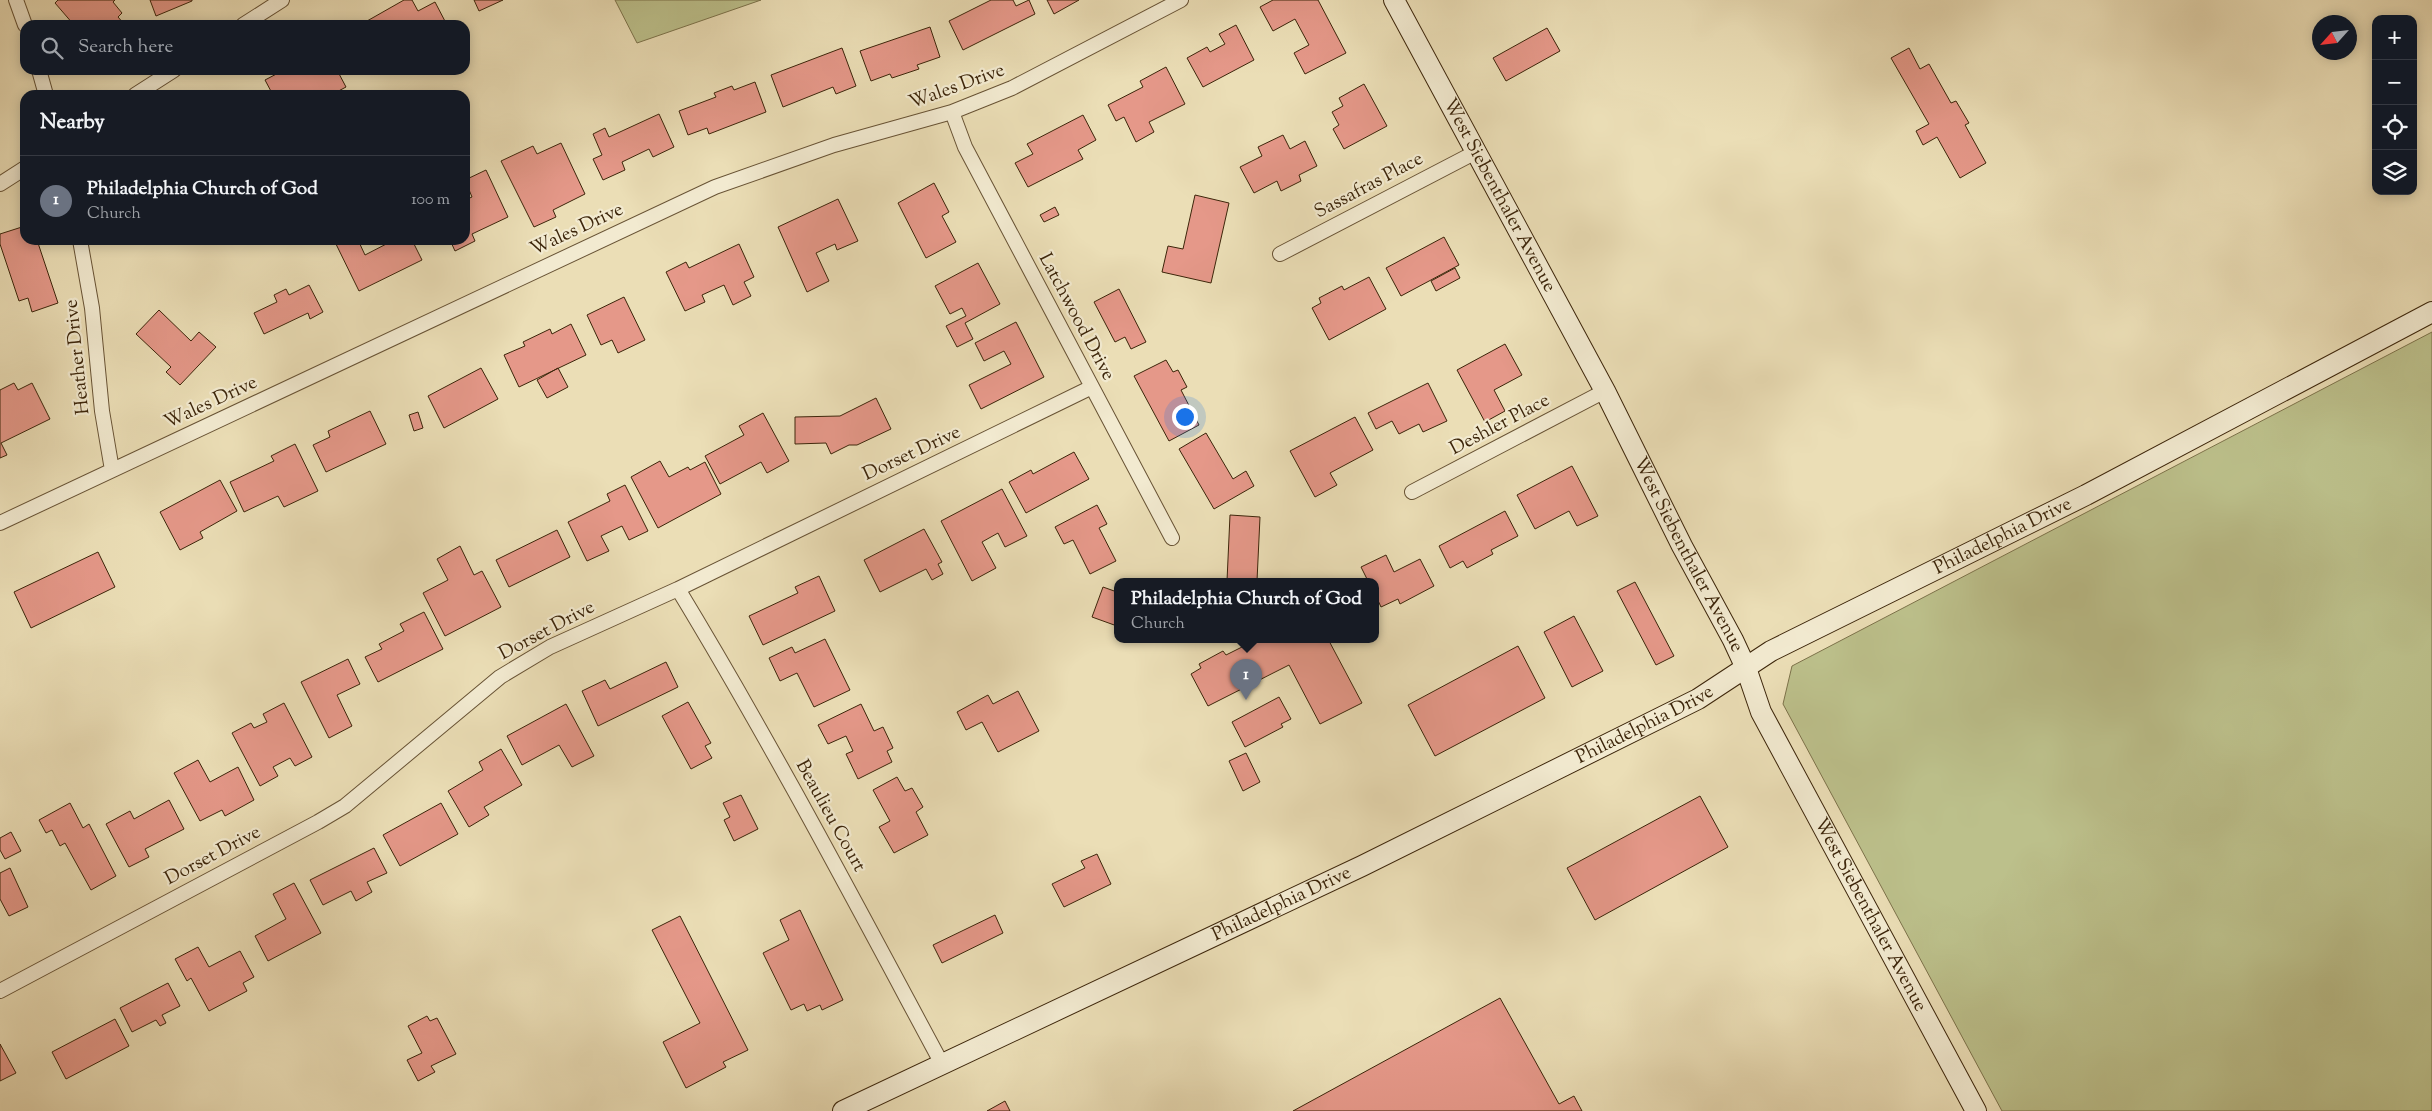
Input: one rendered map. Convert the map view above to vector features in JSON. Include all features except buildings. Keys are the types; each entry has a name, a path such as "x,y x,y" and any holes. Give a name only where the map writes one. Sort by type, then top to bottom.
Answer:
{"main road":[{"name":"West Siebenthaler Avenue","path":"1394,0 1605,391 1746,668 1761,712 1976,1111"},
{"name":"Philadelphia Drive","path":"857,1108 942,1064 1362,866 1698,699 1771,651 2086,494 2432,312"}],"street":[{"path":"16,0 23,20"},
{"path":"251,20 282,0"},
{"name":"Wales Drive","path":"0,523 715,186 834,144 952,112 1012,88 1181,0"},
{"path":"40,75 45,90"},
{"path":"143,90 166,75"},
{"name":"Latchwood Drive","path":"952,112 965,147 1172,538"},
{"name":"Sassafras Place","path":"1280,254 1476,152"},
{"path":"0,184 20,171"},
{"name":"Heather Drive","path":"81,245 89,289 102,411 112,470"},
{"name":"Dorset Drive","path":"0,991 318,822 375,783 500,677 517,666 550,648 678,589 1092,387"},
{"name":"Deshler Place","path":"1412,492 1605,391"},
{"name":"Beaulieu Court","path":"678,589 721,660 830,853 942,1064"}],"green space":[{"path":"615,0 761,0 637,43"},
{"path":"2432,332 2432,1111 2002,1111 1783,704 1792,666"}],"place":[{"name":"Philadelphia Church of God","path":"1246,700"}]}
